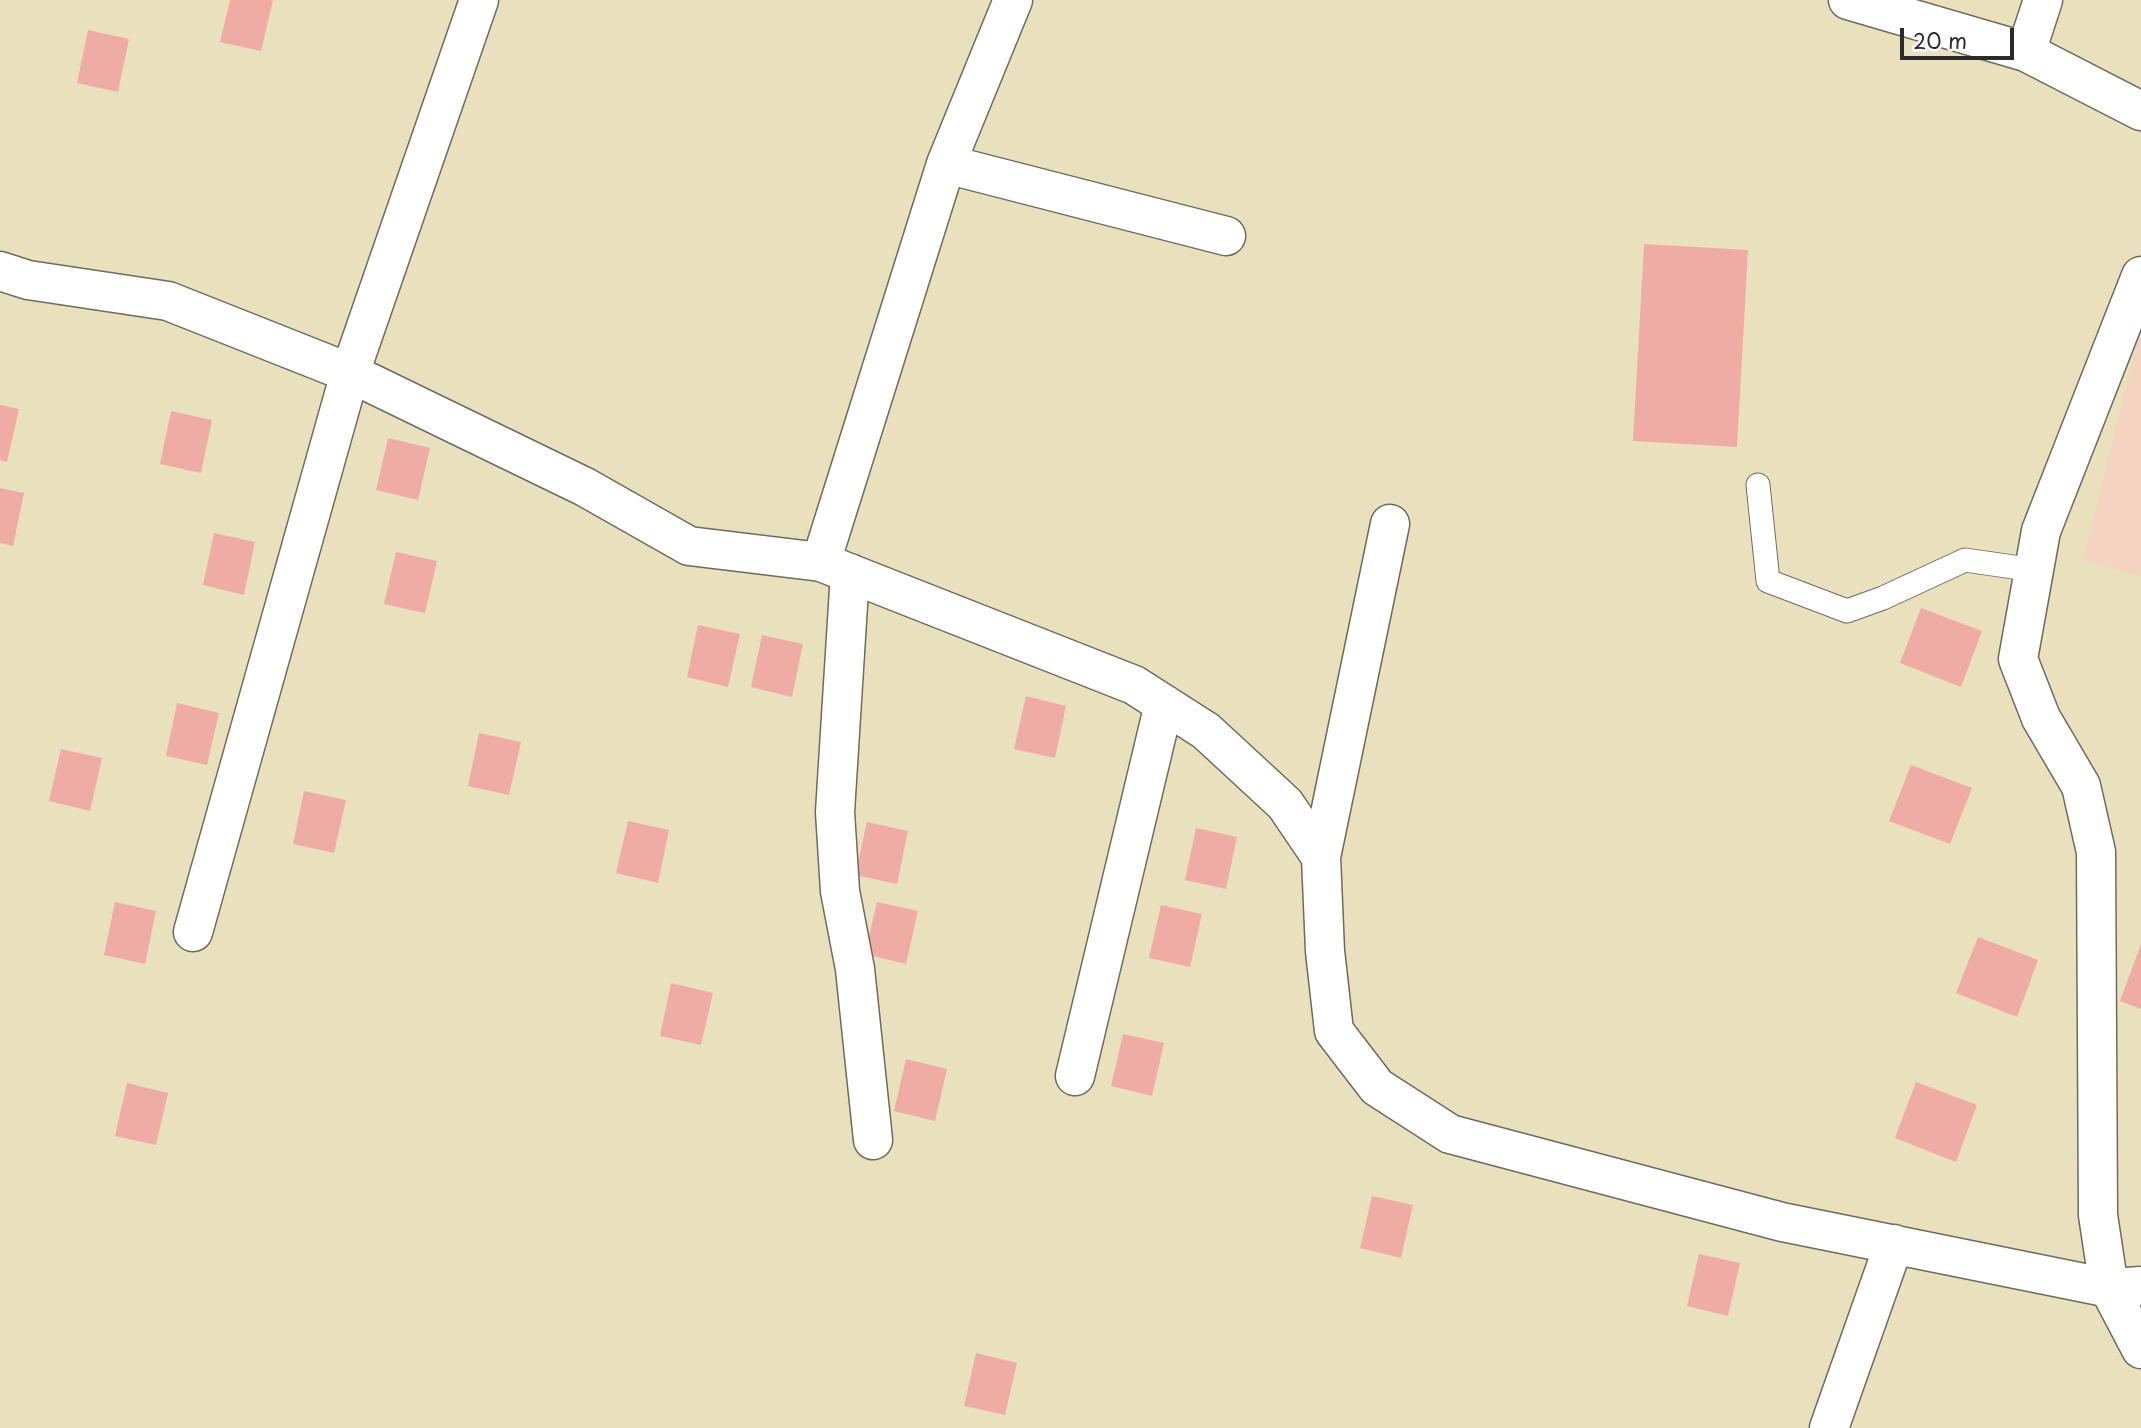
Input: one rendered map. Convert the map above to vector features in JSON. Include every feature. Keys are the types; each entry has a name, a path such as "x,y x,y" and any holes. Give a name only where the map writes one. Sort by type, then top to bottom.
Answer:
{"street":[{"path":"193,932 350,373 479,0"},
{"path":"873,1140 855,969 840,891 835,812 835,567 946,164 1013,0"},
{"path":"1848,0 2026,52 2141,111"},
{"path":"2026,52 2043,0"},
{"path":"946,164 1226,236"},
{"path":"0,271 28,280 168,301 350,373 585,487 689,546 835,567 1134,685 1206,731 1285,804 1321,857"},
{"path":"2141,276 2041,531 2018,659 2041,718 2081,786 2096,852 2098,1215 2125,1287 2141,1349"},
{"path":"1390,524 1321,857 1325,951 1334,1031 1377,1087 1450,1134 1782,1222 2125,1287"},
{"path":"1075,1076 1164,704"},
{"path":"1829,1428 1894,1244"}],"lane":[{"path":"1758,485 1768,581 1847,611 1883,598 1965,560 2034,570"}],"shaded area":[{"path":"2141,333 2141,576 2083,560 2137,339"}],"building":[{"path":"230,0 273,0 261,51 220,42"},
{"path":"88,30 129,39 118,92 77,83"},
{"path":"1644,244 1748,250 1737,447 1633,441"},
{"path":"0,405 19,409 7,462 0,460"},
{"path":"171,411 212,420 201,473 160,464"},
{"path":"388,438 430,448 418,500 376,490"},
{"path":"0,488 24,493 13,546 0,543"},
{"path":"214,533 255,542 244,595 203,585"},
{"path":"396,552 437,561 425,613 384,604"},
{"path":"1921,608 1982,631 1961,687 1900,663"},
{"path":"698,625 740,634 728,687 687,677"},
{"path":"762,635 803,644 792,697 751,687"},
{"path":"1026,696 1066,706 1055,758 1014,749"},
{"path":"177,703 219,713 207,765 166,756"},
{"path":"479,733 521,742 509,795 468,786"},
{"path":"61,749 102,758 90,811 49,801"},
{"path":"1911,765 1972,788 1950,844 1889,821"},
{"path":"304,791 346,800 334,853 293,844"},
{"path":"628,821 669,830 658,883 616,873"},
{"path":"867,822 908,831 897,884 855,875"},
{"path":"1196,828 1237,837 1226,889 1185,880"},
{"path":"115,902 156,911 145,964 104,955"},
{"path":"877,902 918,911 906,964 865,954"},
{"path":"1161,905 1202,914 1190,967 1149,958"},
{"path":"1978,937 2038,960 2017,1017 1956,993"},
{"path":"2141,944 2141,1009 2120,1001"},
{"path":"671,983 713,993 701,1045 660,1036"},
{"path":"1123,1034 1164,1043 1152,1096 1111,1086"},
{"path":"906,1059 947,1069 935,1121 894,1111"},
{"path":"1916,1082 1977,1105 1956,1162 1895,1138"},
{"path":"127,1083 168,1093 156,1145 115,1136"},
{"path":"1372,1196 1413,1205 1401,1258 1360,1248"},
{"path":"1699,1254 1740,1263 1728,1316 1687,1306"},
{"path":"976,1353 1017,1363 1005,1415 964,1406"}]}
